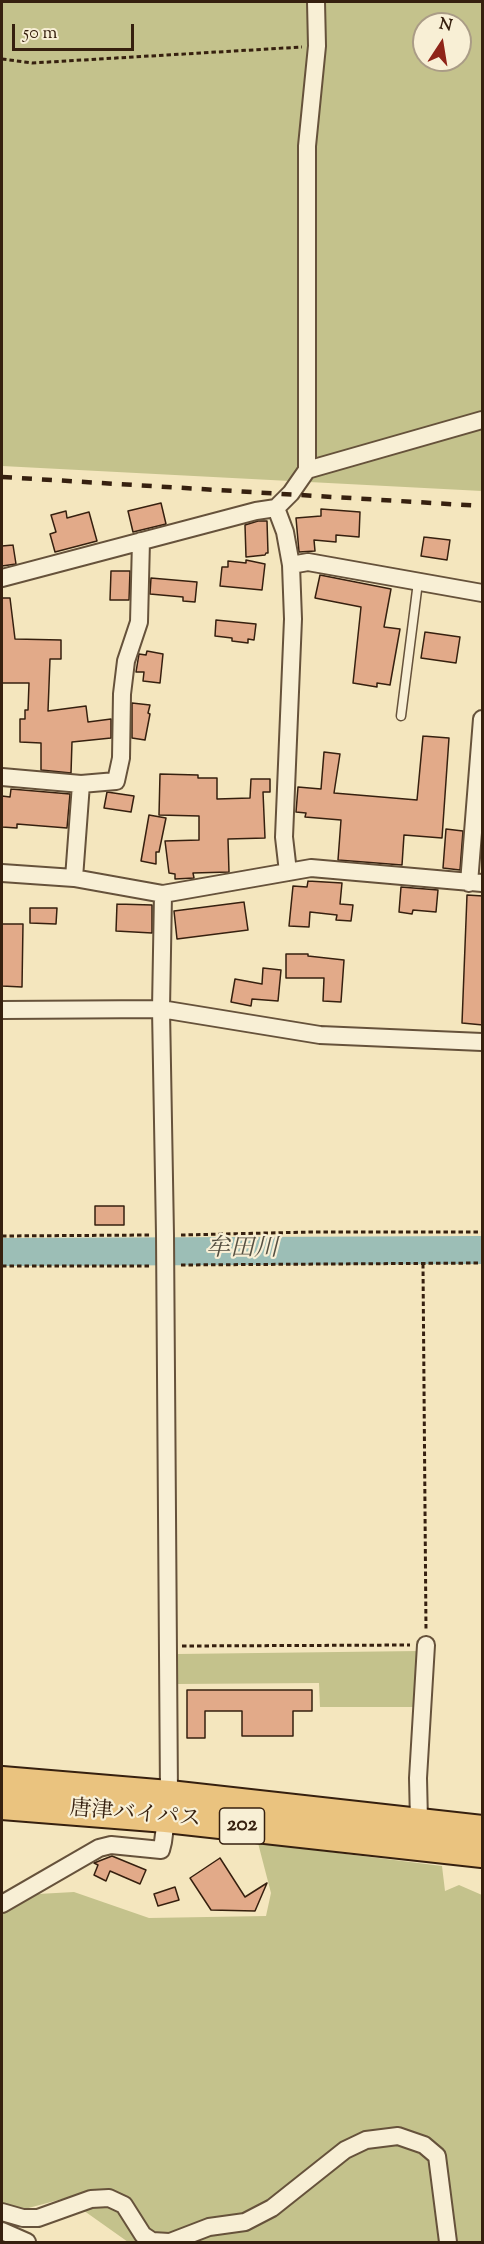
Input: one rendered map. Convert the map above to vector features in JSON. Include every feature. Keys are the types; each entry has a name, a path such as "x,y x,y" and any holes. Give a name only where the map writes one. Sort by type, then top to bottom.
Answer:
{"highway":[{"name":"唐津バイパス","path":"2,1781 483,1853"},
{"name":"唐津バイパス","path":"2,1805 167,1807 419,1821 483,1830"}],"street":[{"path":"2,578 256,511 276,508 291,493 307,470 307,146 317,46 316,2"},
{"path":"307,470 483,420"},
{"path":"276,508 285,532 291,565 293,619 284,837 288,872"},
{"path":"2,777 81,784 116,781 121,758 122,694 126,661 139,622 141,541"},
{"path":"291,565 308,562 483,593"},
{"path":"2,873 74,878 164,894 311,868 476,883 483,720"},
{"path":"74,878 81,784"},
{"path":"2,1904 99,1848 111,1845 161,1850 167,1807 168,1646 161,1009 164,894"},
{"path":"2,1010 161,1009 320,1035 483,1042"},
{"path":"419,1821 418,1778 426,1645"},
{"path":"2,2212 23,2218 38,2218 91,2199 109,2198 124,2205 143,2235 152,2241 169,2242 209,2227 245,2222 272,2208 345,2150 366,2140 398,2136 424,2145 437,2156 448,2242"},
{"path":"2,2232 27,2242"}],"lane":[{"path":"401,716 418,582"}],"path":[{"path":"2,59 32,63 317,46"},
{"path":"2,1236 165,1237 311,1232 483,1232"},
{"path":"2,1266 483,1263"},
{"path":"168,1646 426,1645 423,1264"}],"shaded area":[{"path":"2,2 482,2 482,491 2,466"},
{"path":"419,1651 417,1707 320,1707 319,1683 178,1684 178,1654"},
{"path":"258,1843 442,1866 445,1891 459,1885 482,1895 482,2242 128,2242 66,2198 2,2215 2,1896 74,1892 149,1918 266,1916 271,1893"}],"building":[{"path":"161,503 166,524 133,532 128,511"},
{"path":"321,509 360,512 359,537 336,535 336,542 314,540 315,551 299,552 296,518 321,516"},
{"path":"66,511 67,518 89,512 97,541 55,552 50,534 56,532 51,515"},
{"path":"267,521 268,553 246,557 245,525"},
{"path":"424,537 450,540 447,560 421,556"},
{"path":"13,545 16,564 2,566 2,546"},
{"path":"246,560 265,564 262,590 220,586 222,567 228,567 228,561 246,563"},
{"path":"111,571 130,571 129,600 110,600"},
{"path":"320,575 391,589 384,627 400,629 390,685 377,683 377,687 353,683 361,607 315,598"},
{"path":"151,578 197,582 195,602 183,601 183,597 150,594"},
{"path":"2,598 10,598 15,639 61,640 61,659 50,659 48,711 86,706 88,722 111,719 111,738 72,742 71,773 41,770 41,743 20,742 20,719 25,719 25,710 28,710 29,683 2,683"},
{"path":"216,620 256,624 254,640 248,639 248,643 215,636"},
{"path":"425,632 460,637 456,663 421,658"},
{"path":"147,651 163,654 160,683 143,681 144,672 136,672 139,654 146,655"},
{"path":"132,703 150,705 145,740 132,738"},
{"path":"423,736 449,738 442,838 404,835 402,865 338,860 341,820 305,817 306,813 296,812 298,787 321,789 324,752 340,754 334,793 417,800"},
{"path":"160,774 217,778 217,799 250,798 251,779 270,779 270,792 263,792 265,838 228,839 229,872 193,873 194,878 175,879 175,874 169,873 165,841 199,840 199,816 159,815"},
{"path":"11,789 70,794 67,828 17,824 17,828 2,827 2,796 10,797"},
{"path":"107,792 134,796 131,812 104,808"},
{"path":"149,815 166,818 159,852 156,852 156,864 141,861"},
{"path":"446,829 463,831 460,870 443,868"},
{"path":"308,881 342,883 340,904 353,905 351,921 336,920 337,915 310,912 309,927 289,926 293,886 307,887"},
{"path":"401,887 438,890 436,912 413,910 412,914 399,912"},
{"path":"467,895 483,896 483,1025 462,1023"},
{"path":"244,902 248,930 177,939 174,911"},
{"path":"117,904 152,905 152,933 116,931"},
{"path":"30,908 57,908 56,924 30,923"},
{"path":"2,924 23,924 22,987 2,986"},
{"path":"286,954 308,954 308,956 344,960 341,1002 323,1001 324,978 286,978"},
{"path":"263,968 281,970 278,1001 252,999 251,1006 231,1002 235,979 262,984"},
{"path":"95,1206 124,1206 124,1225 95,1225"},
{"path":"187,1690 312,1690 312,1711 293,1711 293,1736 242,1736 242,1711 205,1711 205,1738 187,1738"},
{"path":"112,1856 146,1870 140,1884 110,1871 106,1881 94,1875 98,1865 94,1863"},
{"path":"220,1858 245,1897 267,1883 255,1911 211,1910 190,1878"},
{"path":"175,1887 179,1900 158,1906 154,1894"}],"waterway":[{"name":"牟田川","path":"2,1252 482,1250"}],"railway":[{"path":"2,477 482,506"}]}
